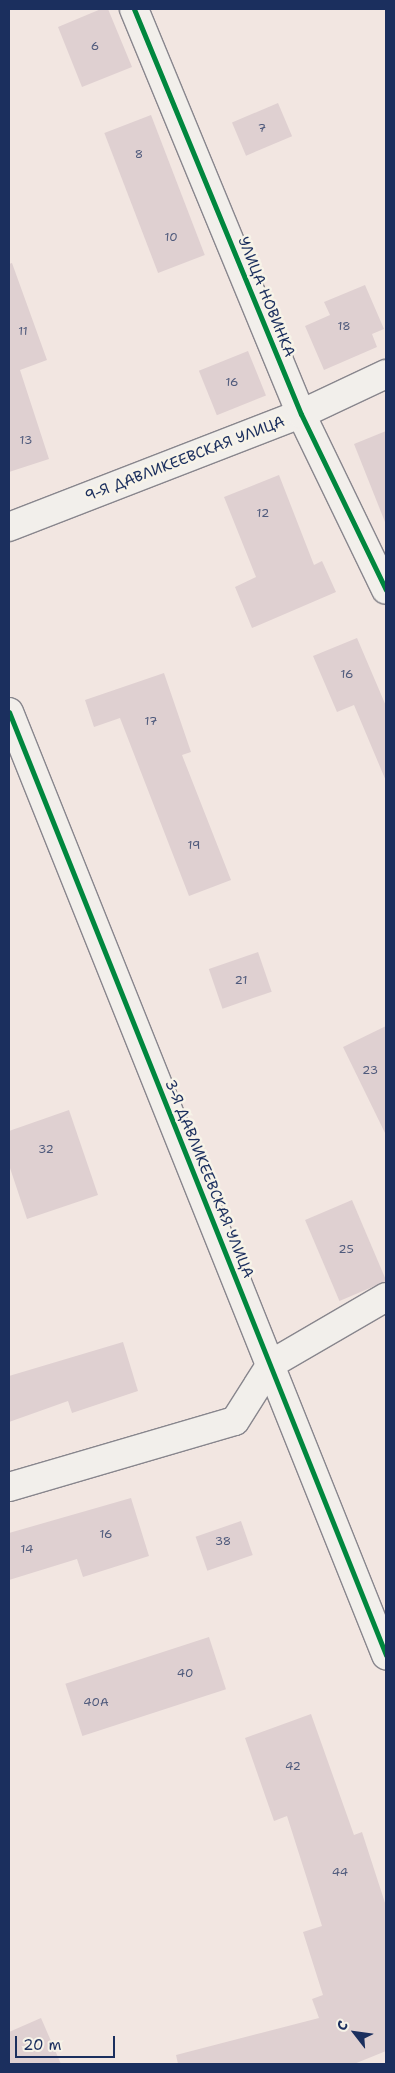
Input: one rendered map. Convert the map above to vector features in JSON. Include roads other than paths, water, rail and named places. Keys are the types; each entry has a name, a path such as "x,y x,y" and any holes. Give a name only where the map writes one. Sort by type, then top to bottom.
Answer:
{"street":[{"name":"УЛИЦА НОВИНКА","path":"134,9 301,414 386,590"},
{"name":"9-Я ДАВЛИКЕЕВСКАЯ УЛИЦА","path":"9,527 301,414 386,374"},
{"name":"3-Я ДАВЛИКЕЕВСКАЯ УЛИЦА","path":"9,712 386,1655"},
{"path":"9,1487 235,1421 271,1364 386,1297"}]}
